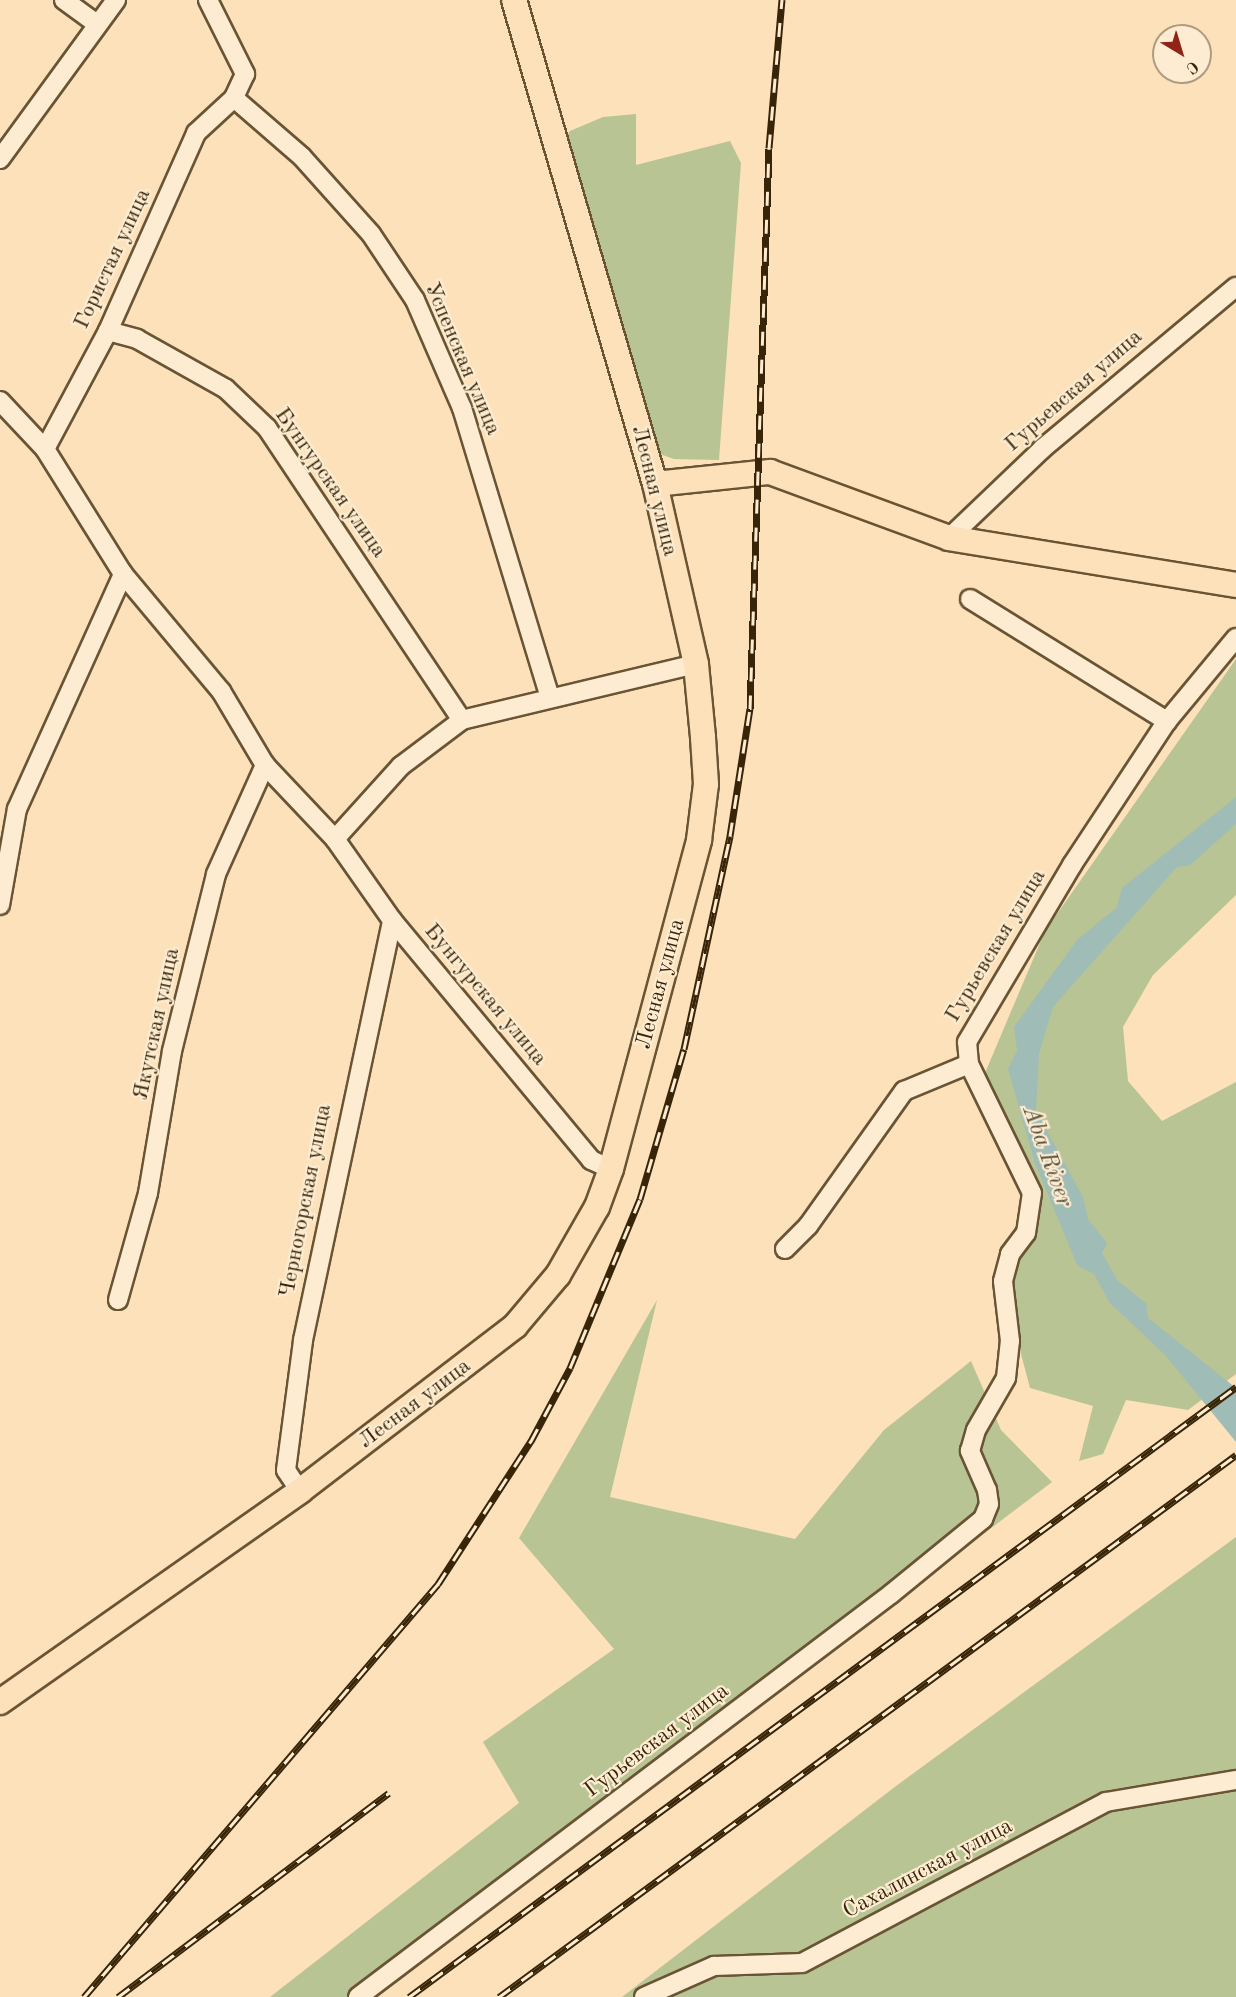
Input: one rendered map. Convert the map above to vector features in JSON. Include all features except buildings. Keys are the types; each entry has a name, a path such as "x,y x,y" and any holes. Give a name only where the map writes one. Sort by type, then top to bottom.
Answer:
{"main road":[{"name":"Лесная улица","path":"0,1702 300,1491 515,1326 558,1275 597,1207 612,1169 699,840 706,784 696,664 655,484 514,0"},
{"path":"655,484 770,472 949,538 1236,585"}],"street":[{"path":"64,0 96,22"},
{"path":"0,159 96,22 116,0"},
{"path":"208,0 245,74 234,98"},
{"name":"Гористая улица","path":"45,448 108,331 196,133 234,98"},
{"name":"Успенская улица","path":"234,98 302,157 371,234 415,300 462,408 550,697"},
{"name":"Гурьевская улица","path":"949,538 1042,449 1236,287"},
{"name":"Бунгурская улица","path":"108,331 137,339 226,389 267,428 462,720"},
{"name":"Бунгурская улица","path":"0,401 45,448 123,574 221,691 266,765 334,839 392,920 591,1160 612,1169"},
{"path":"0,905 16,809 123,574"},
{"path":"970,599 1167,721"},
{"name":"Гурьевская улица","path":"358,1997 891,1594 982,1519 989,1504 987,1490 970,1451 976,1430 1006,1378 1010,1341 1003,1281 1010,1254 1026,1233 1032,1194 969,1064 967,1042 1072,865 1167,721 1236,638"},
{"path":"334,839 401,766 462,720 550,697 696,664"},
{"name":"Якутская улица","path":"118,1300 148,1192 172,1052 216,874 266,765"},
{"name":"Черногорская улица","path":"300,1491 286,1470 303,1340 392,920"},
{"path":"785,1249 808,1226 904,1091 969,1064"},
{"name":"Сахалинская улица","path":"644,1997 714,1966 802,1963 1106,1802 1236,1780"}],"green space":[{"path":"636,114 636,165 730,141 741,163 719,460 674,459 654,452 559,149 570,131 603,117"},
{"path":"1236,659 1236,895 1153,975 1123,1027 1128,1081 1162,1121 1236,1082 1236,1374 1188,1410 1126,1400 1103,1454 1079,1461 1093,1406 1030,1388 1016,1335 1003,1269 1036,1220 985,1073 1045,931"},
{"path":"657,1300 610,1497 795,1539 884,1430 971,1361 1001,1430 1052,1482 372,1997 270,1997 519,1803 483,1742 614,1649 519,1538"},
{"path":"1236,1537 1236,1997 622,1997 896,1786"}],"water":[{"name":"Aba River","path":"1236,797 1236,824 1190,865 1177,867 1053,1007 1039,1054 1036,1111 1083,1197 1088,1219 1107,1243 1102,1253 1118,1281 1146,1303 1148,1318 1236,1388 1236,1442 1166,1356 1110,1303 1094,1274 1077,1265 1035,1163 1008,1069 1017,1051 1014,1027 1077,940 1117,907 1122,888"}],"railway":[{"path":"84,1997 438,1584 531,1441 570,1368 640,1199 684,1049 730,836 750,709 769,148 782,0"},
{"path":"409,1997 1236,1387"},
{"path":"499,1997 1236,1455"},
{"path":"118,1997 389,1793"}]}
